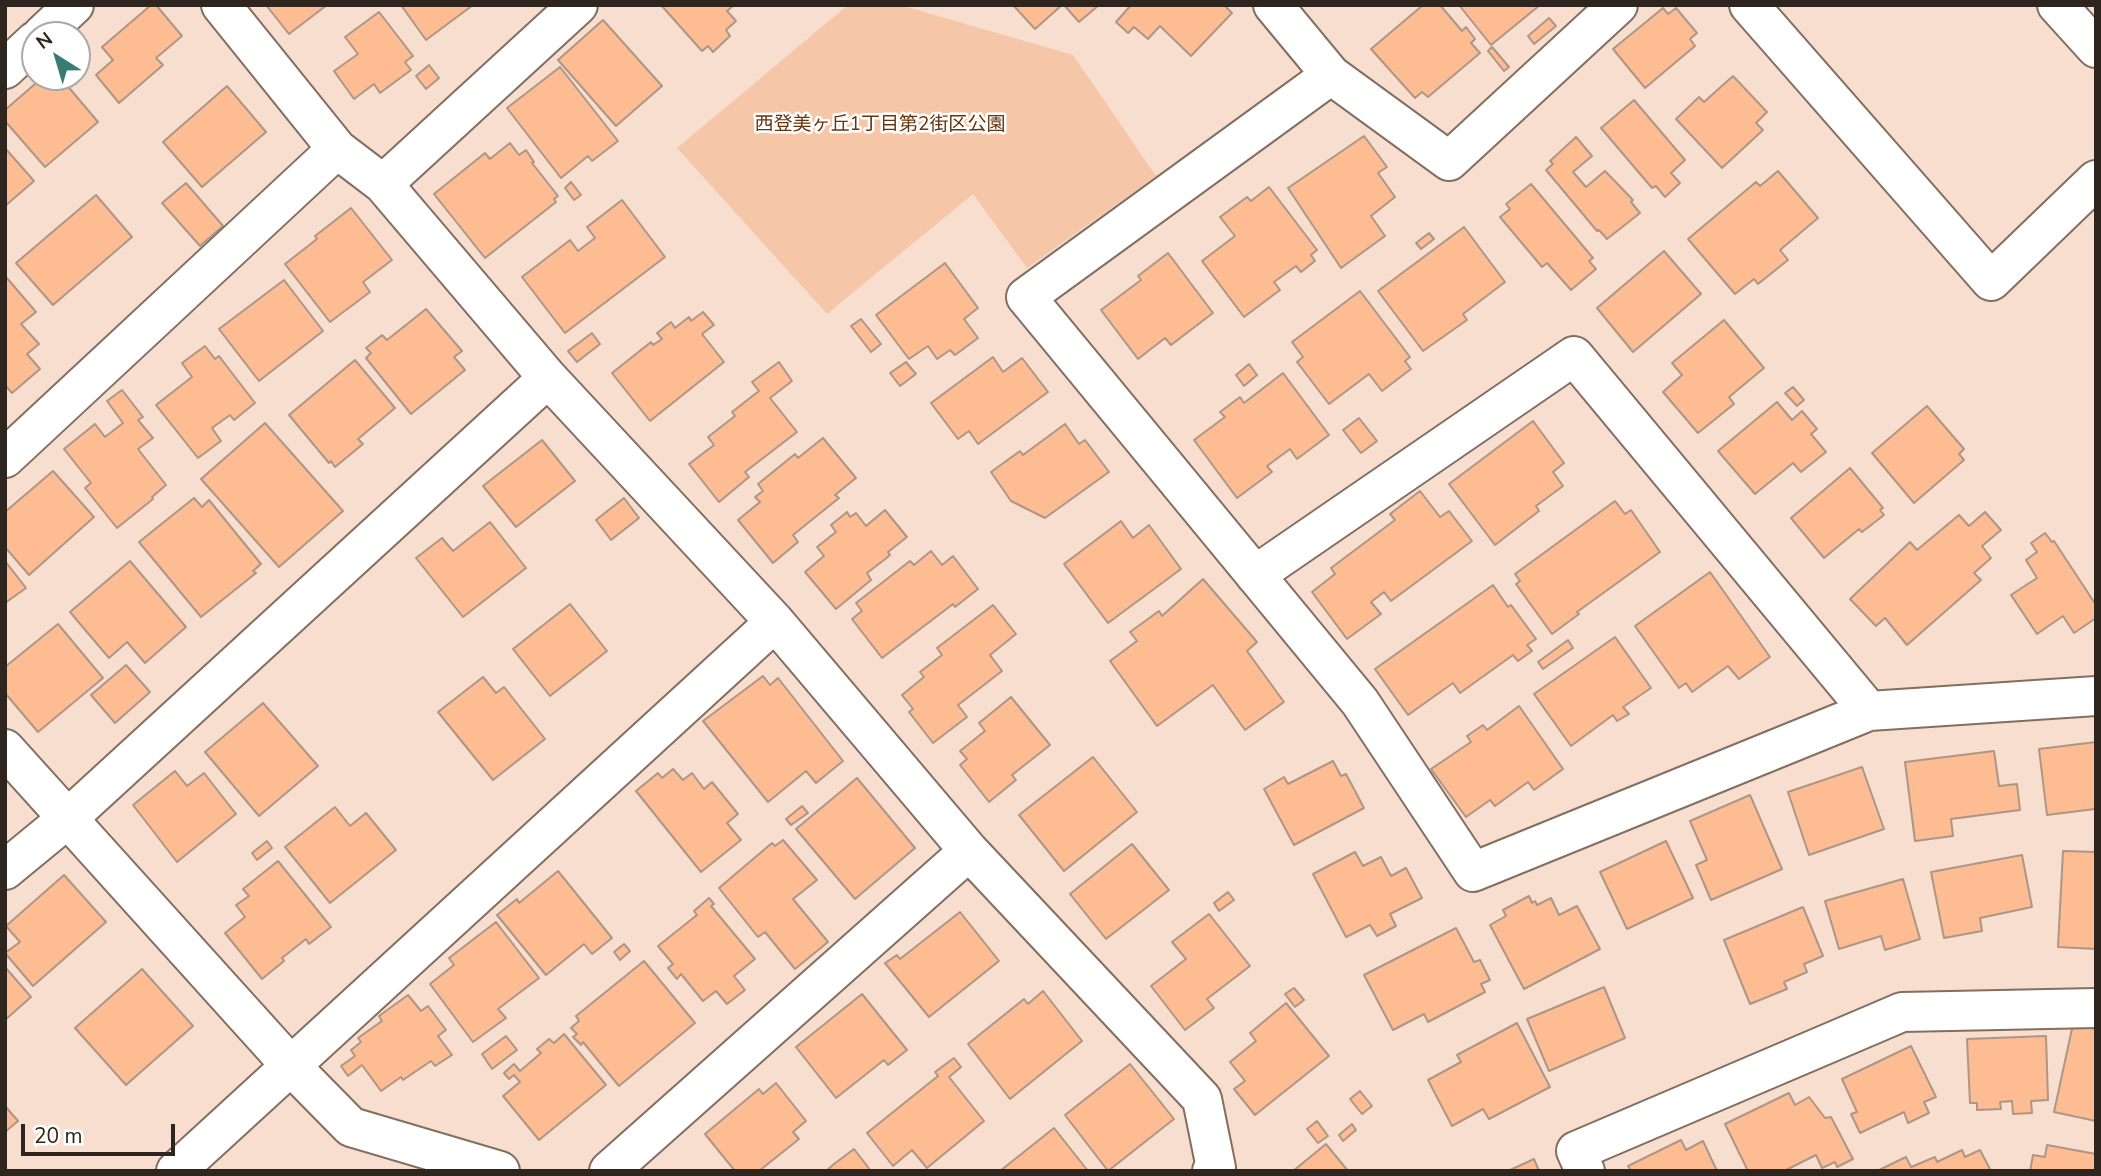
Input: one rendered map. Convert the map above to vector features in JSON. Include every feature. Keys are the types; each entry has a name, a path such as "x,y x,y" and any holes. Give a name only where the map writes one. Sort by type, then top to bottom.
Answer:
{"street":[{"path":"57,21 74,5"},
{"path":"221,5 337,149 383,184 548,378 775,622 969,851 1202,1098 1216,1168 1212,1171"},
{"path":"383,184 578,5"},
{"path":"1273,5 1331,75 1449,161 1618,5"},
{"path":"1749,5 1991,281 2096,180"},
{"path":"2057,5 2096,48"},
{"path":"5,69 21,54"},
{"path":"1331,75 1026,297 1360,702 1473,872 1869,711 2096,696"},
{"path":"5,458 337,149"},
{"path":"1255,575 1574,356 1869,711"},
{"path":"5,870 67,819 548,378"},
{"path":"176,1171 775,622"},
{"path":"5,749 292,1067 351,1127 490,1169"},
{"path":"610,1171 969,851"},
{"path":"1585,1171 1576,1152 1902,1012 2096,1007"}],"green space":[{"name":"西登美ヶ丘1丁目第2街区公園","path":"848,5 900,5 1073,55 1156,176 1027,268 973,194 827,314 677,148"}],"building":[{"path":"151,5 156,5 182,36 156,58 163,65 119,103 96,75 113,60 102,47"},
{"path":"266,5 327,5 289,34"},
{"path":"401,5 473,5 426,40"},
{"path":"661,5 734,5 727,11 736,21 726,30 730,36 713,52 708,46 702,51"},
{"path":"1013,5 1062,5 1035,29"},
{"path":"1064,5 1099,5 1079,22"},
{"path":"1131,5 1224,5 1232,13 1191,56 1160,26 1148,39 1134,27 1128,33 1116,22"},
{"path":"1423,5 1440,5 1462,31 1466,27 1475,39 1471,43 1480,53 1428,97 1422,92 1415,98 1371,49"},
{"path":"1459,5 1540,5 1491,45"},
{"path":"1663,8 1668,14 1676,8 1697,33 1690,39 1695,46 1645,88 1613,49"},
{"path":"379,12 413,56 405,62 411,70 380,93 374,84 354,99 334,71 358,54 345,37"},
{"path":"1549,18 1556,26 1534,44 1528,36"},
{"path":"603,20 662,86 616,126 558,60"},
{"path":"1492,47 1509,67 1504,71 1488,51"},
{"path":"429,65 439,78 426,89 416,76"},
{"path":"560,67 618,141 592,161 588,156 561,178 507,108"},
{"path":"1733,76 1767,112 1756,123 1763,130 1722,168 1676,119 1699,97 1704,102"},
{"path":"227,86 266,132 202,187 163,142"},
{"path":"27,91 72,91 98,122 45,167 5,121 5,110"},
{"path":"1634,100 1685,160 1671,173 1680,183 1665,197 1656,186 1652,188 1601,128"},
{"path":"1364,136 1387,167 1378,173 1395,197 1371,216 1385,236 1341,268 1288,188"},
{"path":"1576,137 1592,156 1573,172 1586,187 1605,171 1633,200 1631,202 1640,213 1607,239 1597,231 1546,170 1553,164 1550,161"},
{"path":"510,143 519,155 526,150 534,162 532,163 558,196 554,199 556,202 485,258 434,194 485,153 490,159"},
{"path":"5,148 34,181 5,206"},
{"path":"1778,171 1818,218 1780,250 1788,260 1758,284 1754,279 1735,294 1688,239 1756,182 1760,186"},
{"path":"571,182 581,195 574,200 565,188"},
{"path":"186,183 223,226 200,246 162,203"},
{"path":"1531,184 1593,258 1589,261 1596,269 1571,290 1547,263 1542,267 1500,217 1510,209 1506,204"},
{"path":"1269,187 1317,250 1311,255 1315,261 1301,272 1296,266 1274,282 1280,290 1244,317 1202,261 1235,236 1220,217 1247,197 1251,201"},
{"path":"96,195 132,237 53,305 16,263"},
{"path":"622,200 665,257 565,333 522,277 570,240 578,251 595,238 587,227"},
{"path":"351,208 392,260 363,282 370,292 330,322 285,264"},
{"path":"1464,227 1505,282 1463,314 1467,320 1423,351 1378,291"},
{"path":"1429,233 1434,239 1421,249 1416,243"},
{"path":"1664,251 1701,294 1633,352 1597,308"},
{"path":"1168,253 1213,313 1171,345 1165,338 1138,359 1101,310 1141,280 1138,276"},
{"path":"945,263 978,308 964,319 978,338 955,355 950,350 937,359 928,346 909,359 876,315"},
{"path":"6,277 36,312 21,324 39,344 27,354 40,369 12,393 5,385"},
{"path":"284,280 323,331 259,381 219,329"},
{"path":"1360,291 1410,357 1405,361 1411,369 1382,391 1369,374 1329,404 1297,362 1303,357 1292,342"},
{"path":"426,309 462,351 454,357 465,370 411,414 366,358 371,353 366,348 382,335 387,340"},
{"path":"703,312 714,325 702,334 724,362 650,421 612,373 651,342 653,345 662,339 657,333 671,322 675,328 689,317 691,321"},
{"path":"861,319 881,344 871,352 851,326"},
{"path":"1724,320 1764,368 1729,397 1734,404 1698,433 1663,392 1682,375 1672,363"},
{"path":"592,333 600,344 577,362 568,351"},
{"path":"205,346 215,359 219,356 255,403 234,420 230,415 212,428 221,441 198,458 156,405 192,377 182,363"},
{"path":"993,357 1003,372 1022,358 1048,392 978,444 969,431 958,439 931,403"},
{"path":"355,360 395,408 358,439 363,444 335,467 289,415"},
{"path":"779,362 792,381 770,398 797,432 745,472 749,477 719,502 689,464 714,445 708,437 735,416 732,412 759,391 752,382"},
{"path":"906,362 916,374 900,386 890,373"},
{"path":"1249,364 1257,375 1244,386 1236,375"},
{"path":"1283,373 1329,435 1297,459 1290,449 1267,466 1272,472 1237,498 1194,440 1225,417 1220,412 1240,397 1244,403"},
{"path":"1793,387 1804,400 1797,406 1785,393"},
{"path":"122,390 143,417 138,420 153,438 138,449 166,485 117,528 85,488 91,483 64,449 95,424 105,437 123,423 107,401"},
{"path":"1777,402 1792,420 1802,411 1817,429 1811,434 1826,452 1801,472 1793,463 1755,494 1718,451"},
{"path":"1927,406 1964,449 1959,454 1964,460 1914,503 1872,453"},
{"path":"1359,418 1377,441 1361,453 1343,430"},
{"path":"1533,421 1564,463 1553,472 1563,486 1536,506 1539,511 1495,545 1449,484"},
{"path":"265,423 343,511 279,567 201,479"},
{"path":"1065,424 1079,444 1085,440 1109,472 1045,518 1011,501 991,472 1020,451 1023,455"},
{"path":"823,438 856,478 835,495 839,498 793,535 798,542 773,563 738,520 760,502 755,497 763,491 758,484 795,454 798,458"},
{"path":"542,440 575,481 516,527 483,486"},
{"path":"1850,468 1883,508 1880,510 1884,515 1862,532 1859,529 1824,558 1791,518"},
{"path":"53,471 94,517 29,575 5,547 5,512"},
{"path":"1420,491 1440,517 1449,511 1472,541 1391,601 1384,592 1371,602 1381,614 1347,639 1312,592 1335,574 1331,568 1395,520 1390,514"},
{"path":"194,498 202,507 209,500 261,564 253,571 256,573 201,617 139,542"},
{"path":"624,498 639,518 611,540 596,520"},
{"path":"1615,501 1625,514 1631,510 1660,552 1577,612 1579,614 1552,634 1516,584 1520,581 1515,574"},
{"path":"885,510 907,537 867,573 871,580 836,609 805,572 824,556 817,547 836,532 831,525 847,512 850,517 856,513 866,526"},
{"path":"1985,512 2001,530 1982,546 1991,558 1974,573 1981,580 1907,645 1885,618 1876,626 1850,599 1910,542 1917,550 1959,515 1969,526"},
{"path":"1121,521 1133,538 1149,525 1181,569 1108,623 1064,564"},
{"path":"490,522 526,568 463,617 416,558 442,538 453,551"},
{"path":"2045,533 2054,541 2096,605 2096,618 2074,633 2063,616 2037,634 2011,595 2037,578 2026,560 2037,552 2031,543"},
{"path":"931,551 942,565 953,556 978,589 955,607 953,604 882,658 852,619 862,611 856,603 910,561 914,565"},
{"path":"5,561 26,588 5,603"},
{"path":"130,561 186,627 145,663 127,642 109,658 70,612"},
{"path":"1710,572 1770,657 1739,679 1728,666 1692,692 1686,683 1679,688 1635,626"},
{"path":"1203,579 1257,642 1247,651 1284,702 1245,730 1213,685 1157,726 1110,661 1137,641 1130,632 1159,611 1162,616"},
{"path":"1493,585 1536,639 1527,645 1532,651 1518,661 1513,655 1460,693 1453,683 1408,715 1375,669"},
{"path":"570,604 607,651 550,696 513,649"},
{"path":"993,605 1016,634 990,655 1002,671 958,705 967,717 933,743 909,712 913,709 902,695 924,677 920,672 942,655 937,648"},
{"path":"58,624 103,678 38,732 5,693 5,667"},
{"path":"1615,637 1651,688 1623,707 1629,714 1617,721 1613,715 1571,746 1534,694"},
{"path":"1568,640 1573,648 1543,669 1538,662"},
{"path":"126,665 150,692 115,723 91,695"},
{"path":"763,676 770,685 778,678 843,761 816,783 806,771 768,802 703,721"},
{"path":"483,677 496,693 504,687 545,739 493,780 438,712"},
{"path":"1011,697 1050,745 1012,775 1016,780 989,802 960,765 967,759 960,751 985,731 979,723"},
{"path":"263,703 318,766 259,816 205,752"},
{"path":"1519,706 1563,769 1534,790 1528,782 1495,806 1490,800 1466,817 1431,769 1471,742 1467,736 1483,725 1487,730"},
{"path":"2096,742 2096,816 2095,809 2047,815 2039,749"},
{"path":"1994,751 1999,786 2017,784 2020,810 1951,819 1953,836 1915,841 1905,762"},
{"path":"1093,757 1137,812 1064,871 1019,815"},
{"path":"1333,761 1341,776 1346,774 1364,808 1294,845 1264,789 1284,777 1288,784"},
{"path":"1862,767 1884,829 1809,855 1788,792"},
{"path":"673,769 683,780 692,773 704,789 712,782 738,814 727,823 741,840 701,872 636,791 658,773 662,778"},
{"path":"175,771 187,786 204,773 236,814 177,862 133,805"},
{"path":"857,778 915,848 855,899 796,829"},
{"path":"1750,795 1782,869 1711,900 1696,865 1707,860 1690,821"},
{"path":"802,806 808,813 791,825 786,819"},
{"path":"335,807 350,826 366,813 396,850 330,903 285,847"},
{"path":"783,840 817,880 793,899 828,942 795,969 765,932 758,937 719,888 772,843 775,846"},
{"path":"267,841 272,848 257,860 252,853"},
{"path":"1666,841 1693,898 1627,929 1600,872"},
{"path":"1132,844 1169,890 1106,939 1070,894"},
{"path":"2063,851 2096,852 2096,949 2058,947"},
{"path":"1355,852 1363,866 1381,857 1391,876 1406,868 1422,898 1390,914 1396,926 1377,936 1370,925 1346,937 1313,874"},
{"path":"2022,855 2032,907 1980,918 1982,931 1944,938 1931,872"},
{"path":"278,861 331,927 309,944 306,939 262,979 225,933 245,917 236,905 249,896 243,889"},
{"path":"558,871 612,938 592,954 584,944 546,975 497,915 517,899 519,903"},
{"path":"64,875 106,922 33,986 5,953 20,942 6,926"},
{"path":"1903,879 1920,939 1885,950 1881,936 1839,949 1825,901"},
{"path":"1228,892 1234,900 1219,911 1214,903"},
{"path":"1529,896 1532,903 1535,901 1537,905 1551,898 1559,915 1577,906 1600,949 1524,989 1490,925 1506,916 1503,910"},
{"path":"709,898 714,904 711,906 755,959 734,976 745,990 727,1004 716,991 703,1001 681,974 677,979 668,968 673,964 658,946 697,915 694,911"},
{"path":"1803,907 1823,956 1804,964 1807,972 1784,982 1787,989 1750,1004 1724,940"},
{"path":"960,912 999,961 929,1017 885,963 897,955 900,959"},
{"path":"1209,914 1250,966 1207,999 1214,1008 1185,1030 1151,986 1186,959 1172,942"},
{"path":"496,922 539,978 498,1009 506,1018 473,1042 430,984 454,965 449,958"},
{"path":"1456,928 1474,962 1480,960 1490,980 1481,984 1485,992 1428,1022 1424,1014 1393,1030 1364,975"},
{"path":"624,944 630,951 620,960 614,952"},
{"path":"644,961 695,1023 619,1086 583,1042 581,1045 573,1037 577,1034 571,1028 579,1021 576,1016"},
{"path":"5,967 31,997 5,1020"},
{"path":"142,969 193,1026 126,1085 75,1028"},
{"path":"1604,987 1625,1038 1549,1071 1527,1019"},
{"path":"1294,988 1304,1000 1295,1007 1285,994"},
{"path":"1043,991 1082,1041 1010,1099 968,1044 1024,999 1028,1004"},
{"path":"862,994 907,1050 888,1065 884,1060 836,1098 796,1047"},
{"path":"408,995 421,1011 428,1006 446,1030 438,1036 452,1055 435,1066 431,1061 381,1091 362,1065 348,1076 341,1066 355,1056 351,1050 361,1042 358,1038 382,1021 379,1016"},
{"path":"1286,1003 1329,1056 1255,1115 1234,1089 1245,1081 1230,1062 1256,1041 1250,1033"},
{"path":"1517,1023 1550,1087 1489,1119 1483,1109 1452,1126 1428,1080 1461,1062 1457,1055"},
{"path":"2073,1024 2096,1029 2096,1121 2054,1112"},
{"path":"564,1034 606,1085 539,1140 503,1096 520,1082 514,1075 509,1079 504,1073 514,1064 520,1071 541,1053 537,1049 549,1039 554,1043"},
{"path":"506,1036 517,1050 492,1069 482,1054"},
{"path":"2046,1036 2048,1100 2031,1101 2032,1113 2013,1114 2012,1101 2000,1102 2001,1109 1977,1110 1977,1103 1970,1103 1967,1039"},
{"path":"1911,1046 1936,1097 1924,1102 1929,1113 1908,1123 1904,1112 1860,1133 1851,1114 1857,1112 1842,1079"},
{"path":"954,1058 961,1067 949,1077 984,1121 927,1168 912,1150 893,1166 867,1133 938,1076 935,1072"},
{"path":"1130,1064 1174,1119 1108,1171 1065,1115"},
{"path":"776,1083 806,1121 793,1132 799,1139 759,1171 735,1171 705,1134 759,1089 763,1094"},
{"path":"1360,1091 1372,1106 1362,1114 1350,1099"},
{"path":"1789,1093 1795,1105 1809,1097 1825,1118 1831,1117 1853,1159 1837,1167 1835,1162 1822,1168 1816,1155 1784,1171 1748,1171 1725,1124"},
{"path":"5,1106 18,1121 5,1132"},
{"path":"1317,1121 1328,1136 1318,1143 1307,1129"},
{"path":"1352,1124 1356,1130 1343,1141 1339,1135"},
{"path":"1054,1128 1088,1171 1000,1171"},
{"path":"1681,1140 1686,1150 1703,1141 1717,1171 1631,1171 1628,1166"},
{"path":"1326,1144 1348,1171 1293,1171"},
{"path":"2047,1145 2096,1154 2096,1171 2030,1171 2033,1155 2045,1157"},
{"path":"854,1149 871,1171 826,1171 834,1164"},
{"path":"1962,1150 1965,1157 1980,1150 1991,1171 1877,1171 1906,1157 1911,1167 1935,1157 1937,1162"},
{"path":"1534,1159 1539,1171 1508,1171"}]}
